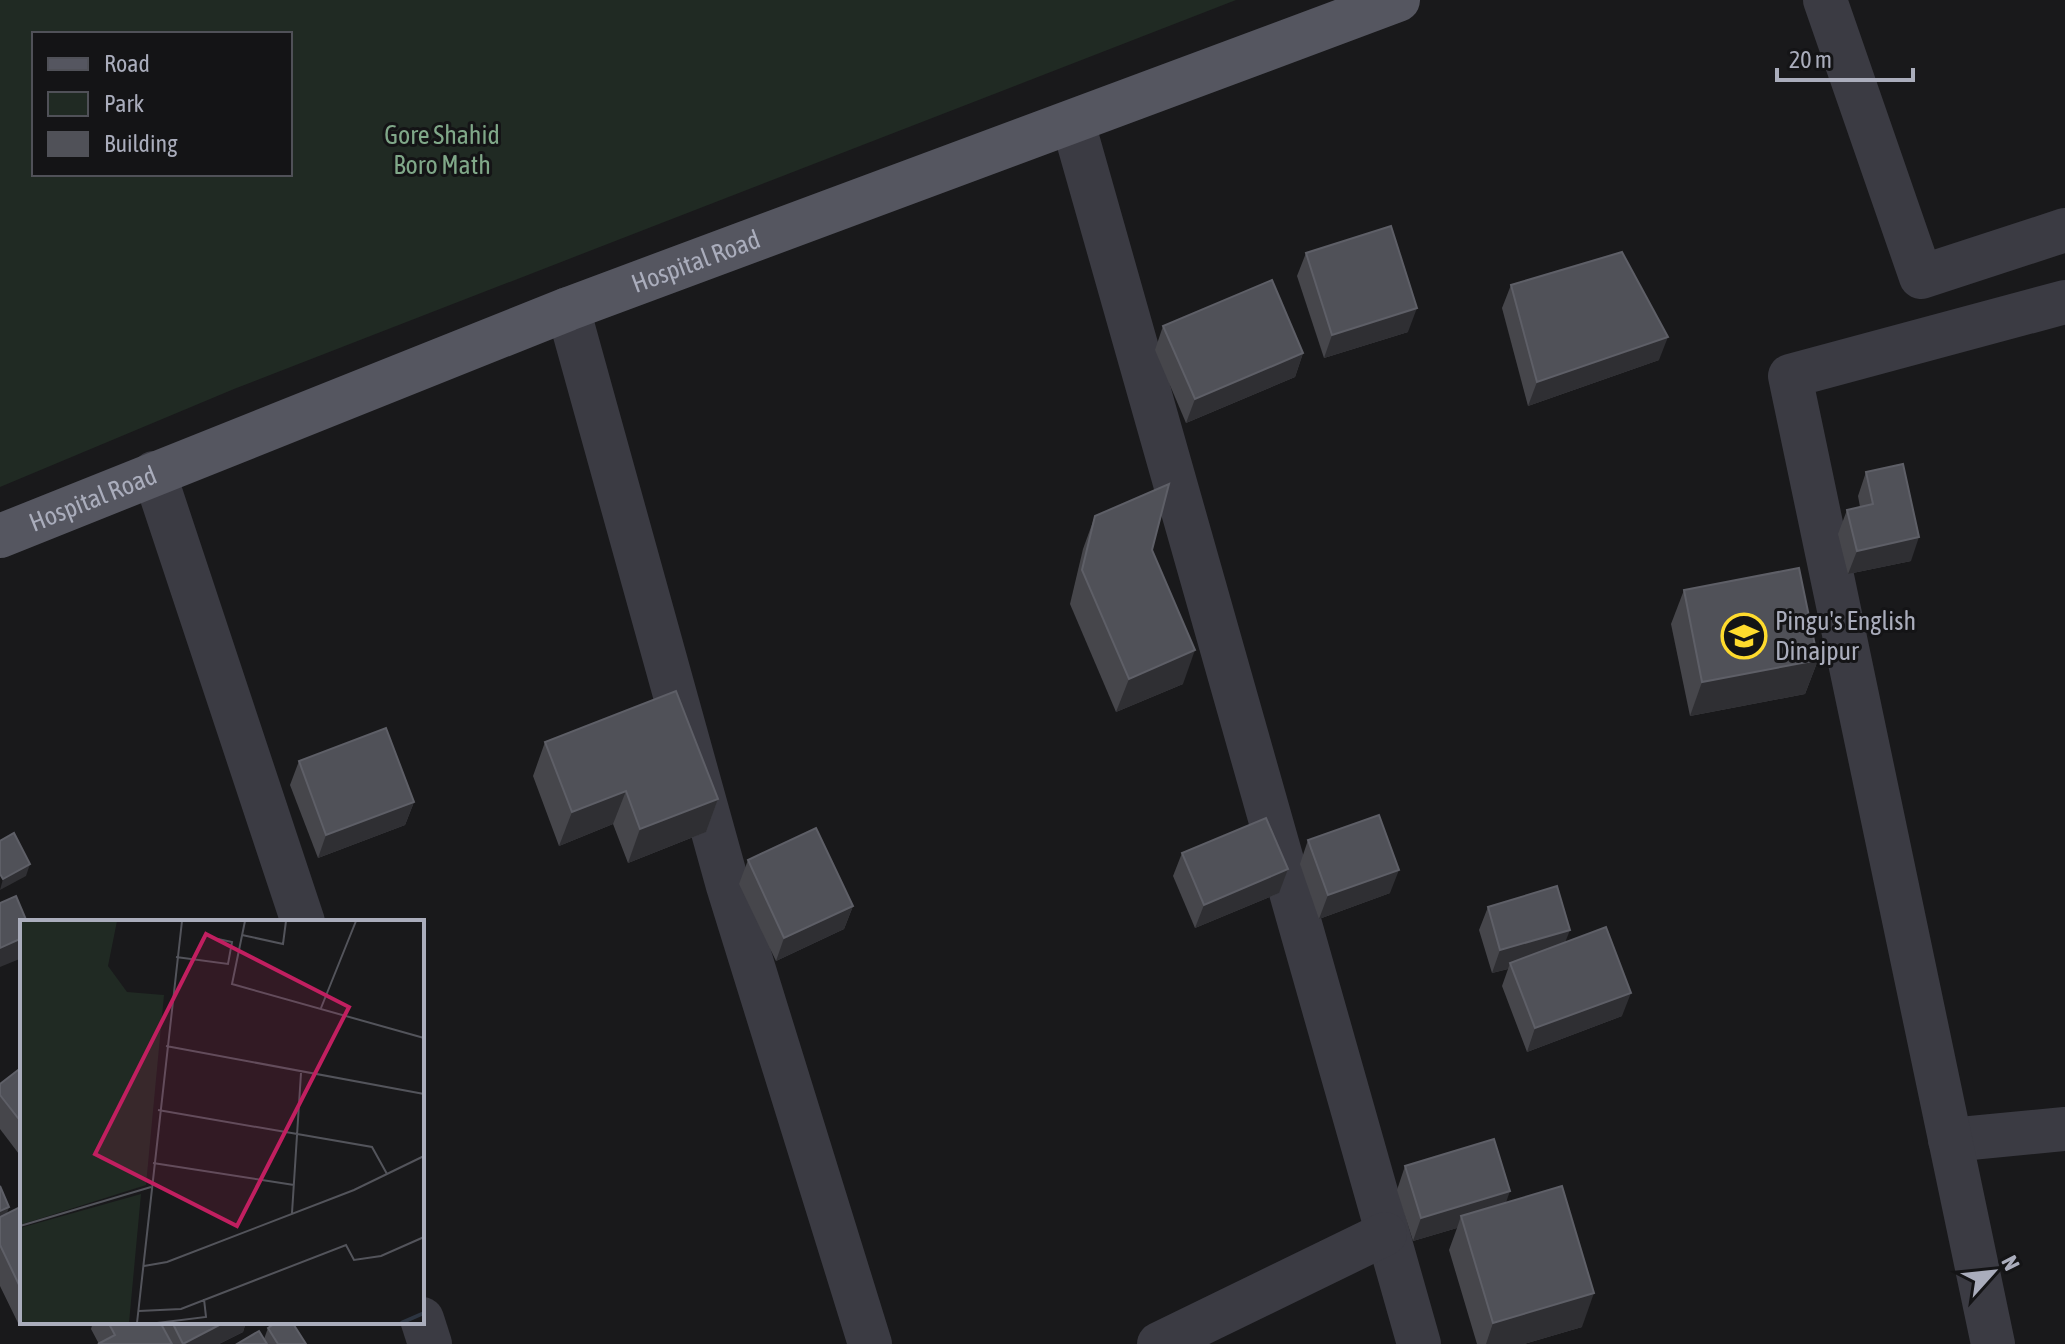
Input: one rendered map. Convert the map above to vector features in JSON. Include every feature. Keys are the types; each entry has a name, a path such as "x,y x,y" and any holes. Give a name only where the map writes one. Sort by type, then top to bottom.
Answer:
{"main road":[{"name":"Hospital Road","path":"0,536 568,309 1398,0"}],"street":[{"path":"1825,0 1921,277 2065,230"},
{"path":"1073,123 1385,1234 1419,1344"},
{"path":"1993,1344 1790,376 2065,302"},
{"path":"568,309 728,886 870,1344"},
{"path":"154,473 302,920"},
{"path":"1950,1140 2065,1129"},
{"path":"1159,1344 1385,1234"},
{"path":"424,1324 430,1344"}],"green space":[{"name":"Gore Shahid Boro Math","path":"0,0 1236,0 234,389 0,487"}],"building":[{"path":"1391,226 1417,308 1332,335 1306,253"},
{"path":"1622,252 1668,337 1537,382 1511,285"},
{"path":"1272,280 1303,353 1195,399 1163,326"},
{"path":"1903,464 1919,537 1857,551 1847,510 1873,504 1866,472"},
{"path":"1169,484 1152,550 1195,650 1129,679 1082,570 1095,516"},
{"path":"1799,568 1818,660 1702,682 1684,590"},
{"path":"676,691 718,799 640,829 626,791 572,812 545,742"},
{"path":"386,728 414,802 326,835 299,761"},
{"path":"1379,815 1399,870 1328,895 1308,840"},
{"path":"1266,818 1288,869 1204,905 1182,853"},
{"path":"816,828 853,906 784,938 748,860"},
{"path":"14,833 30,864 3,879 0,874 0,841"},
{"path":"1557,886 1570,930 1500,950 1488,907"},
{"path":"16,896 26,920 20,920 20,939 0,948 0,903"},
{"path":"1606,927 1631,993 1535,1028 1510,963"},
{"path":"20,1069 20,1120 0,1095 0,1084"},
{"path":"1494,1139 1510,1191 1421,1218 1405,1166"},
{"path":"0,1186 9,1207 0,1211"},
{"path":"1562,1186 1594,1293 1493,1323 1461,1216"},
{"path":"20,1207 20,1287 0,1245 0,1217"},
{"path":"109,1324 161,1324 172,1344 98,1344 115,1335"},
{"path":"173,1324 221,1324 183,1344"},
{"path":"274,1324 293,1324 306,1344 278,1344 268,1328"},
{"path":"259,1331 267,1344 237,1344"}],"place":[{"name":"Pingu's English Dinajpur","path":"1744,636"}]}
